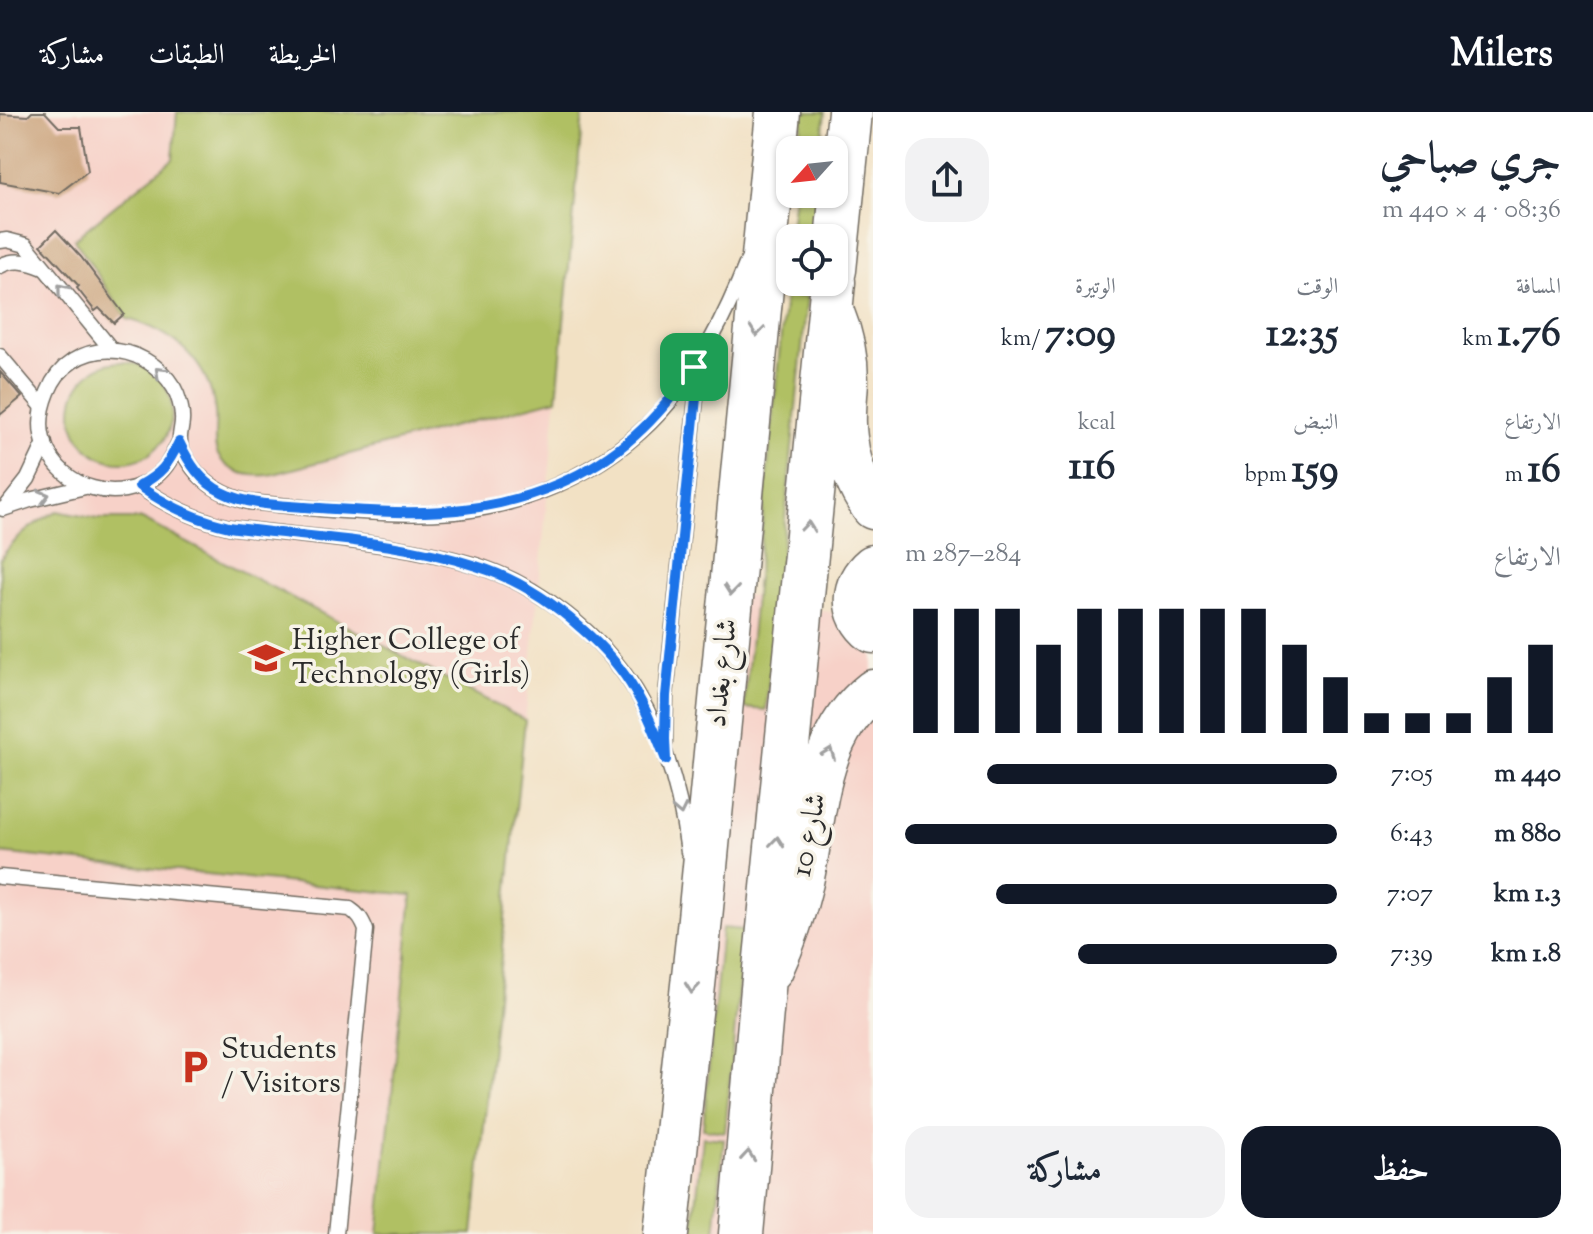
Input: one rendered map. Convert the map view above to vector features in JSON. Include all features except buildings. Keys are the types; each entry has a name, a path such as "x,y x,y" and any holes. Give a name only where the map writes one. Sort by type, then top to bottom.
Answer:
{"main road":[{"name":"شارع بغداد","path":"666,1234 698,939 778,112"},
{"path":"838,224 850,112"},
{"path":"741,1234 831,296"}],"street":[{"path":"834,296 846,360 845,434 848,452 861,490 873,508"},
{"path":"873,566 863,574 855,597 860,619 873,632"},
{"name":"شارع 10","path":"763,989 793,915 828,752 845,719 873,691"}],"lane":[{"path":"179,442 194,470 219,491 249,502 347,511 457,511 526,497 559,484 620,449 671,400 719,324 739,282 770,197"},
{"path":"0,241 26,245 111,349"},
{"path":"0,266 25,261 45,268"},
{"path":"111,349 137,354 160,369 176,390 183,415 179,442 170,461 157,476 139,486 112,492 85,487 67,476 54,461 41,425 42,406 51,384 66,366 88,354 111,349"},
{"path":"0,356 42,406"},
{"path":"666,760 666,696 696,398 694,367"},
{"path":"2,511 28,479 45,443"},
{"path":"139,486 181,513 229,527 413,550 479,566 538,595 566,615 616,663 651,721 666,760 687,840 698,939"},
{"path":"2,511 44,496 85,487"},
{"path":"343,540 347,511"},
{"path":"0,877 350,909 357,914 366,930 336,1234"}],"shaded area":[{"name":"Higher College of Technology (Girls)","path":"0,112 583,112 473,1234 0,1234"},
{"path":"723,590 873,621 873,1234 704,1234 676,1086"}],"green space":[{"path":"177,112 583,112 557,399 274,474 251,475 229,467 216,451 212,394 197,364 174,341 144,324 127,319 74,239 173,159"},
{"path":"803,112 825,112 822,136 800,136"},
{"path":"793,208 816,208 814,224 792,224"},
{"path":"785,296 807,297 766,710 744,708"},
{"path":"122,362 141,365 158,376 169,393 172,412 169,431 158,448 141,459 122,462 103,459 86,448 75,431 72,412 75,393 86,376 103,365"},
{"path":"57,511 97,519 142,519 525,720 473,1234 378,1234 412,895 0,853 0,560 25,532"},
{"path":"722,928 744,930 725,1132 703,1129"},
{"path":"703,1137 724,1139 715,1234 693,1234"}],"place":[{"name":"Higher College of Technology (Girls)","path":"266,658"},
{"name":"Students / Visitors","path":"195,1067"}],"route":[{"path":"694,367 696,398 666,696 666,760 651,721 616,663 566,615 509,579 479,566 413,550 229,527 205,521 181,513 139,486 157,476 170,461 179,442 194,470 206,481 233,498 249,502 347,511 422,513 492,506 559,484 620,449 671,400 694,367"}]}
